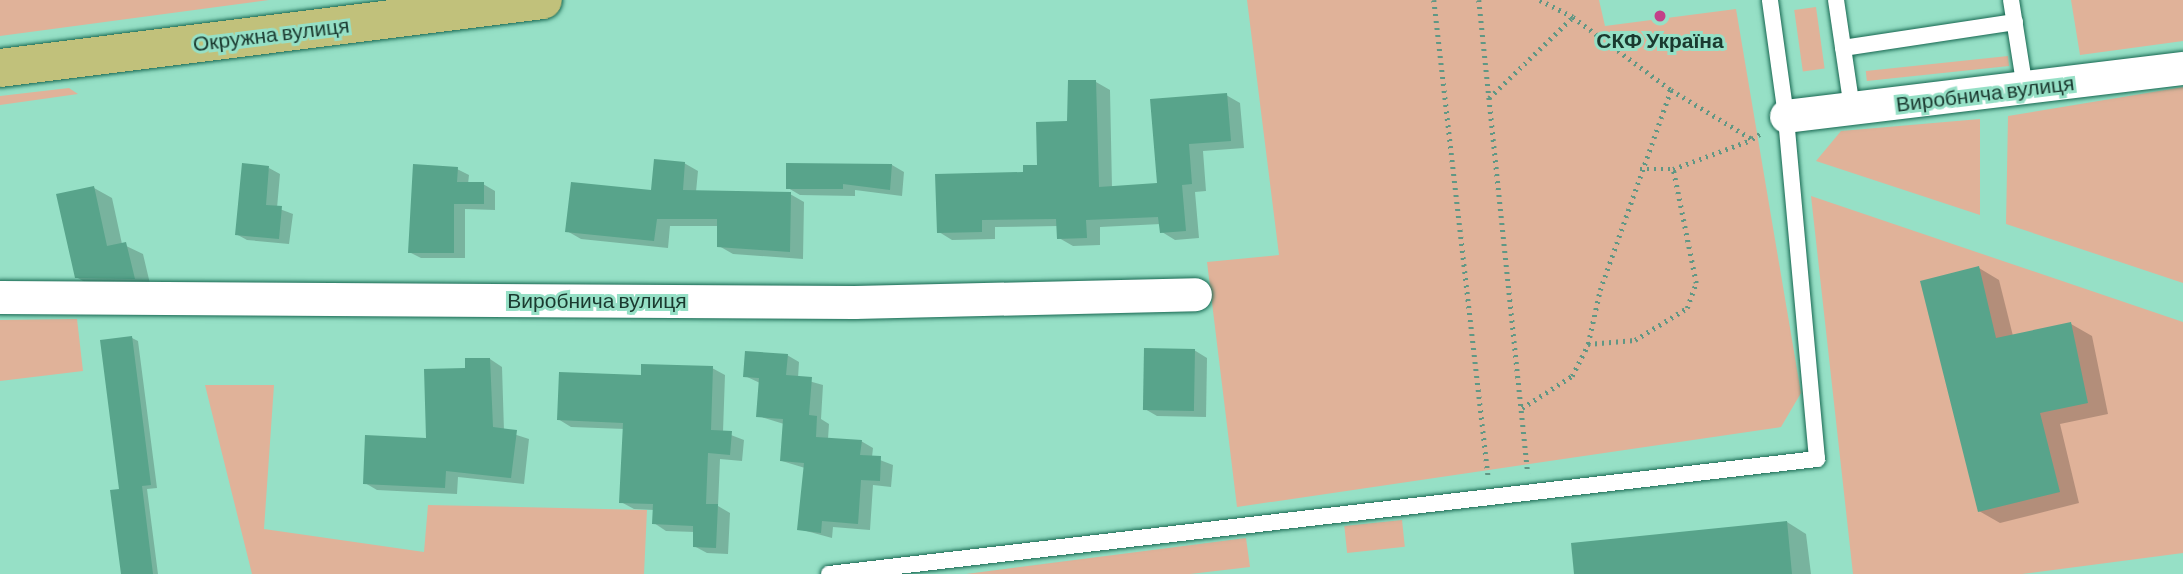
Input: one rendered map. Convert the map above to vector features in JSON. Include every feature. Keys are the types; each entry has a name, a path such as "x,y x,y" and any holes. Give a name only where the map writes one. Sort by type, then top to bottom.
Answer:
{"main road":[{"name":"Окружна вулиця","path":"0,68 543,0"}],"street":[{"name":"Виробнича вулиця","path":"1786,116 2183,68"},
{"name":"Виробнича вулиця","path":"0,297 854,302 1195,294"}],"lane":[{"path":"829,574 1817,459 1786,116 1770,0"},
{"path":"1836,0 1852,108"},
{"path":"2011,0 2025,88"},
{"path":"1843,48 2015,22"}],"path":[{"path":"1434,0 1490,497"},
{"path":"1479,0 1530,492"},
{"path":"1540,0 1573,17 1671,90 1752,139"},
{"path":"1489,97 1573,17"},
{"path":"1522,409 1572,376 1588,344 1600,290 1640,169 1671,90"},
{"path":"1640,169 1673,170 1752,139 1786,116"},
{"path":"1588,344 1635,340 1688,308 1696,284 1673,170"}],"shaded area":[{"path":"0,0 269,0 0,36"},
{"path":"1247,0 1599,0 1605,26 1736,9 1801,393 1781,427 1237,507 1207,262 1279,255"},
{"path":"2071,0 2183,0 2183,41 2080,55"},
{"path":"1816,7 1825,68 1803,71 1794,10"},
{"path":"2008,56 2009,66 1867,81 1866,71"},
{"path":"2183,87 2183,283 2006,224 2008,116"},
{"path":"69,88 78,94 0,105 0,96"},
{"path":"1980,119 1980,215 1816,161 1841,131"},
{"path":"1811,196 2183,322 2183,553 2022,574 1853,574"},
{"path":"77,319 83,371 0,381 0,320"},
{"path":"205,385 274,385 264,529 424,552 428,505 647,510 644,574 252,574"},
{"path":"1402,520 1405,547 1347,553 1344,526"},
{"path":"1246,538 1250,567 1190,574 966,574"}],"building":[{"path":"1068,80 1096,80 1099,187 1157,183 1150,99 1227,93 1231,141 1189,144 1192,184 1182,185 1186,231 1160,233 1158,217 1086,220 1087,238 1057,239 1056,219 982,220 982,232 937,233 935,174 1023,172 1023,165 1037,165 1036,122 1067,121"},
{"path":"654,159 685,162 683,190 791,192 790,252 717,247 717,219 657,219 654,241 565,232 571,182 651,190"},
{"path":"242,163 269,166 266,205 282,206 279,239 235,235"},
{"path":"786,163 892,164 890,190 843,184 843,189 786,189"},
{"path":"413,164 458,167 457,182 484,182 484,204 454,204 454,253 408,253"},
{"path":"94,186 107,246 126,242 135,279 75,278 56,194"},
{"path":"1979,266 1996,338 2071,322 2088,403 2040,413 2060,492 1978,512 1920,281"},
{"path":"132,336 151,485 142,486 153,574 121,574 110,490 119,489 100,340"},
{"path":"1144,348 1195,349 1194,411 1143,410"},
{"path":"745,351 788,354 786,375 812,377 809,415 817,416 816,437 862,440 860,455 881,456 880,481 861,480 858,524 822,521 821,533 797,530 804,463 780,461 783,419 756,417 759,378 743,377"},
{"path":"465,358 490,358 493,427 517,430 511,478 446,471 445,488 363,484 365,435 426,438 424,369 465,368"},
{"path":"641,364 713,366 711,430 732,431 730,455 708,453 706,504 718,504 716,548 693,547 693,526 652,524 653,504 619,503 623,423 557,420 559,372 641,375"},
{"path":"1787,521 1792,574 1574,574 1571,543"}],"place":[{"name":"СКФ Україна","path":"1660,16"}]}
